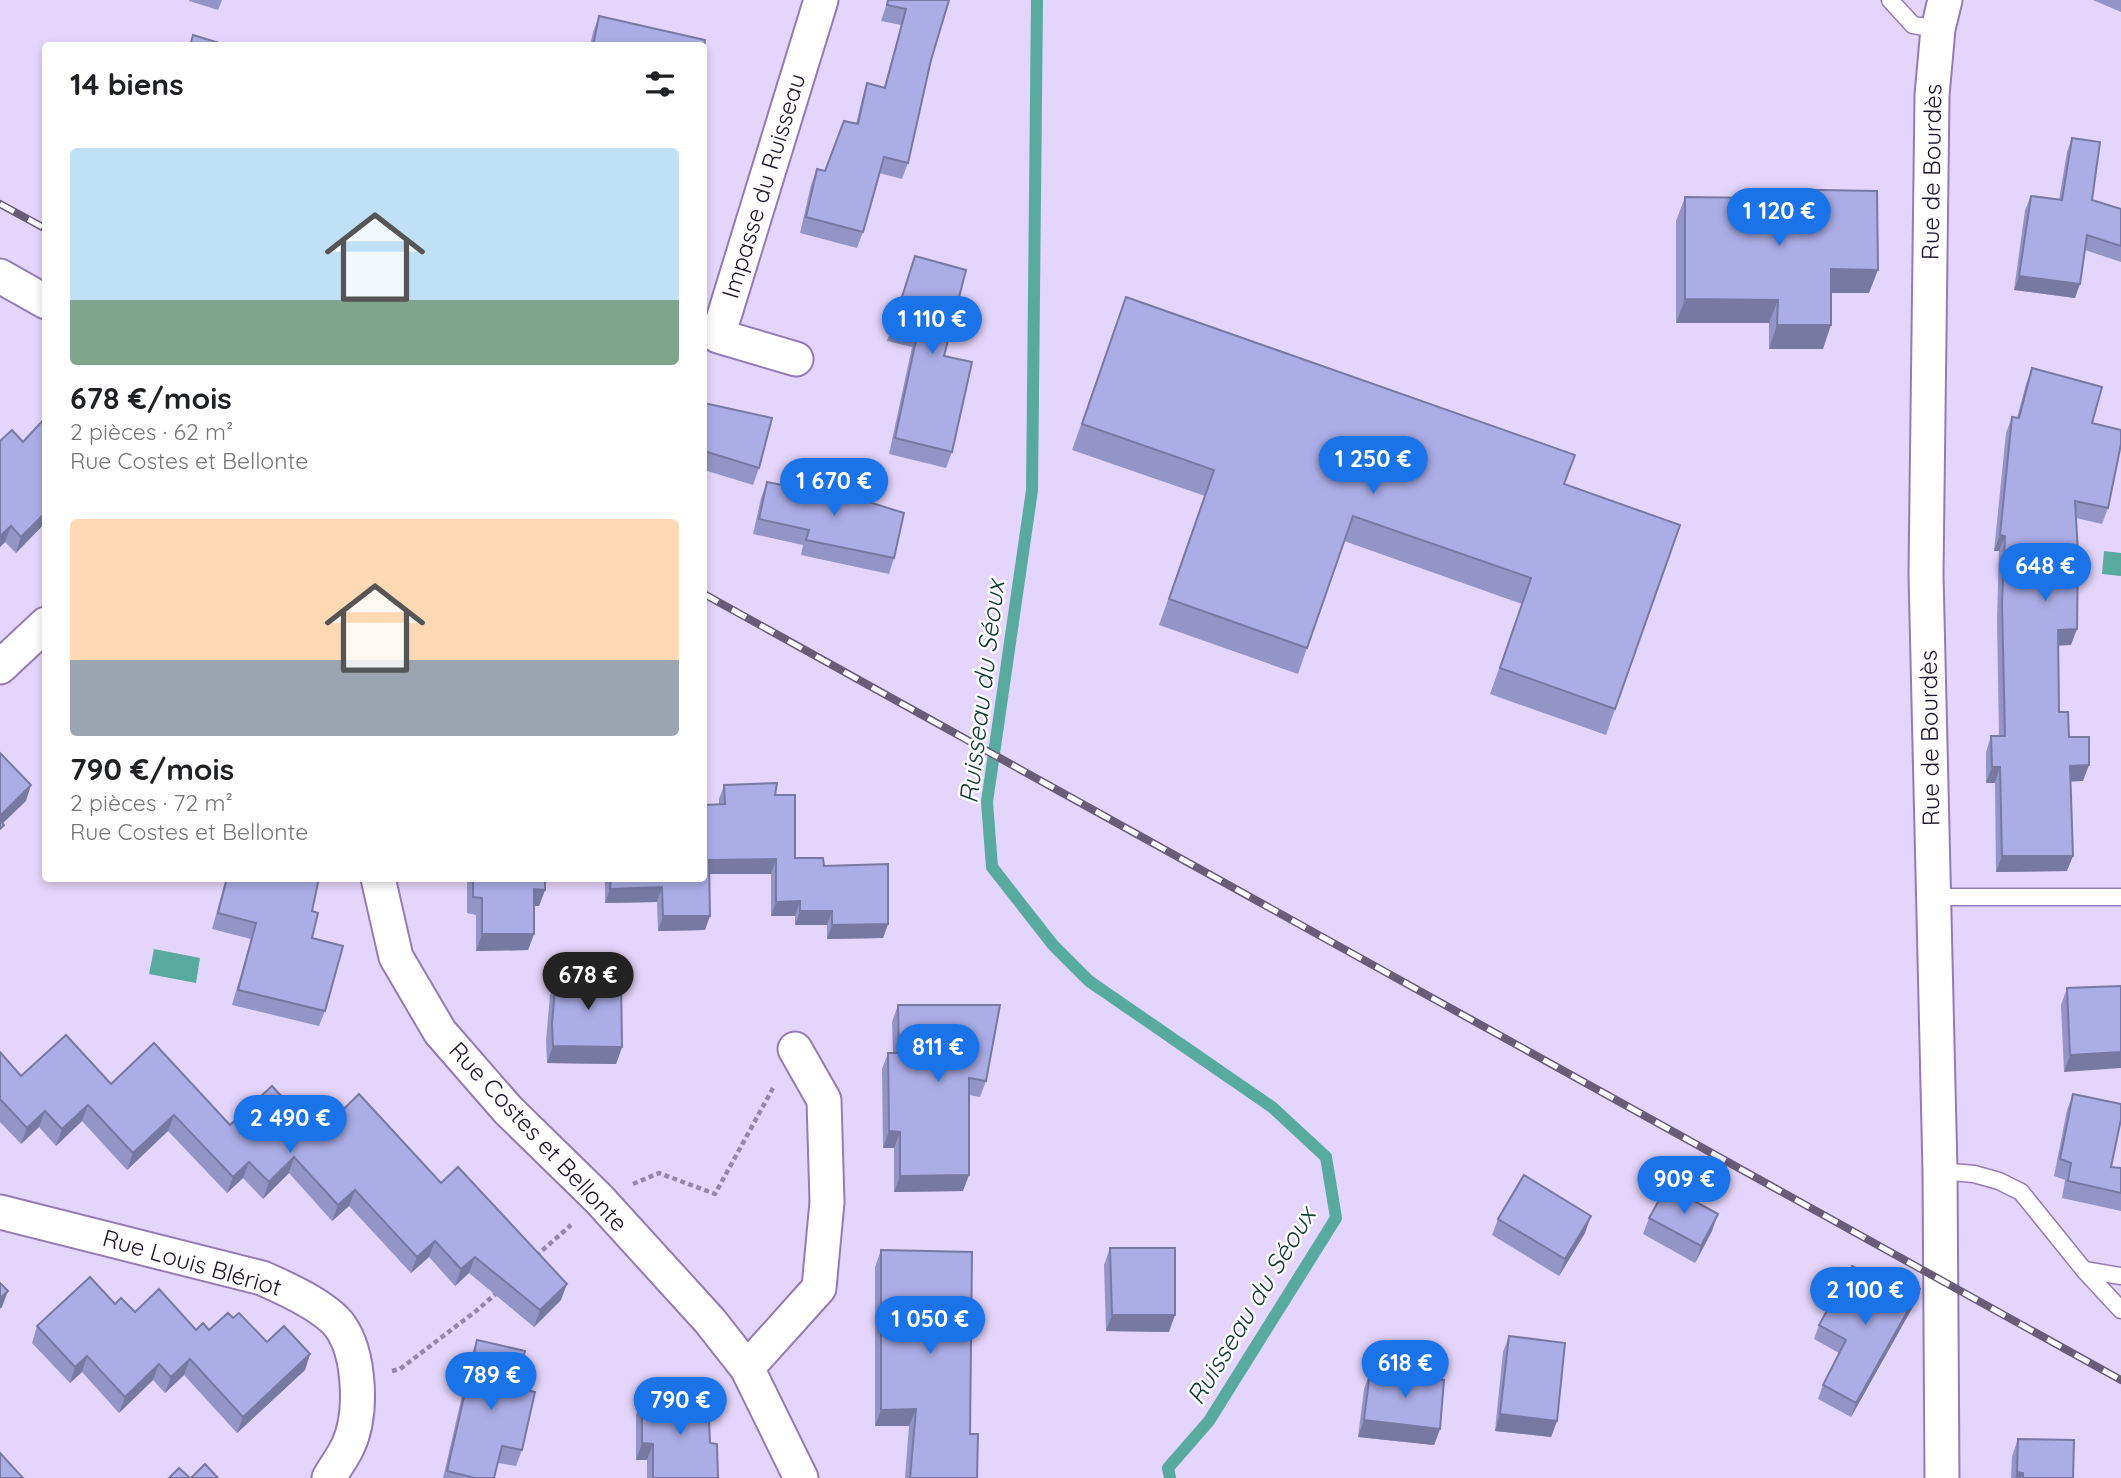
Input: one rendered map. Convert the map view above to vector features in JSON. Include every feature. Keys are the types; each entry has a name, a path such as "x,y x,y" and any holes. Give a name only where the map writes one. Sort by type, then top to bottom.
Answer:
{"street":[{"name":"Impasse du Ruisseau","path":"796,359 718,335 821,0"},
{"name":"Rue de Bourdès","path":"1942,14 1932,95 1926,574 1940,1171 1942,1478"},
{"path":"0,276 42,300"},
{"path":"0,667 42,628"},
{"name":"Rue Costes et Bellonte","path":"379,882 396,957 439,1032 508,1110 599,1199 710,1321 747,1368 801,1478"},
{"path":"747,1368 819,1288 827,1202 824,1100 795,1049"},
{"name":"Rue Louis Blériot","path":"0,1212 262,1278 303,1297 339,1325 354,1356 358,1401 349,1444 329,1478"}],"lane":[{"path":"1890,0 1913,25 1942,14"},
{"path":"1933,897 2121,897"},
{"path":"1940,1171 1974,1174 1999,1181 2021,1192 2084,1270 2121,1310"},
{"path":"2084,1270 2121,1276"}],"path":[{"path":"527,1264 599,1199 659,1173 715,1194 795,1049"},
{"path":"357,1381 400,1369 476,1311 507,1283"}],"shaded area":[{"path":"2104,551 2121,553 2121,576 2102,574"},
{"path":"154,949 200,958 196,983 149,974"}],"building":[{"path":"888,0 949,0 931,60 908,163 884,157 863,232 806,217 817,169 825,171 844,121 858,124 867,83 885,88 906,9 887,5"},
{"path":"599,16 705,40 705,42 594,42"},
{"path":"193,35 216,42 191,42"},
{"path":"2072,138 2100,142 2092,200 2121,209 2121,246 2087,235 2080,284 2019,276 2031,196 2062,200"},
{"path":"1760,189 1877,191 1878,270 1831,269 1831,325 1777,325 1778,300 1685,299 1685,197 1760,198"},
{"path":"915,256 966,270 944,356 972,362 952,452 895,438 918,331 893,325"},
{"path":"1126,297 1575,455 1564,484 1680,525 1615,709 1500,668 1531,578 1353,516 1307,648 1169,599 1214,470 1082,424"},
{"path":"2032,368 2102,387 2092,423 2121,430 2121,444 2108,508 2075,501 2078,553 2077,629 2058,630 2059,712 2068,712 2069,737 2089,737 2089,765 2070,766 2073,856 2002,856 2000,767 1992,767 1991,736 2005,736 2002,603 2005,536 2000,535 2012,417 2019,418"},
{"path":"707,404 772,418 759,468 707,452"},
{"path":"42,421 42,516 21,537 11,526 0,536 0,441 12,430 23,442"},
{"path":"767,482 817,492 818,486 904,513 894,558 806,540 809,530 759,519"},
{"path":"0,753 31,785 0,816"},
{"path":"777,783 775,795 795,795 795,858 823,858 824,866 888,864 888,924 832,925 832,911 800,911 800,901 776,902 776,859 709,860 710,916 663,916 662,887 610,889 611,882 707,882 707,805 725,804 724,785"},
{"path":"226,882 318,882 312,911 318,913 312,938 343,946 325,1011 238,990 256,923 218,913"},
{"path":"473,882 545,882 545,890 534,889 534,934 482,934 482,898 473,897"},
{"path":"621,977 622,1047 553,1046 556,978"},
{"path":"2121,986 2121,1052 2070,1055 2067,988"},
{"path":"898,1005 1000,1005 986,1081 969,1078 969,1175 900,1176 900,1132 889,1131 888,1053 899,1053"},
{"path":"66,1035 111,1084 154,1043 230,1125 272,1086 317,1135 359,1094 441,1183 458,1167 567,1284 540,1310 475,1257 461,1269 435,1241 417,1257 355,1190 338,1205 294,1157 269,1182 249,1162 233,1177 174,1115 133,1153 88,1105 62,1129 45,1111 27,1128 0,1099 0,1052 21,1076"},
{"path":"2073,1094 2121,1104 2121,1119 2111,1167 2121,1168 2121,1193 2068,1181 2071,1163 2060,1159"},
{"path":"1524,1175 1591,1216 1565,1259 1498,1219"},
{"path":"1667,1186 1718,1214 1701,1246 1649,1218"},
{"path":"1110,1248 1175,1248 1175,1315 1112,1315"},
{"path":"881,1250 972,1252 970,1434 978,1434 977,1478 910,1478 916,1409 881,1410"},
{"path":"1852,1266 1880,1281 1886,1270 1920,1289 1856,1403 1823,1385 1846,1340 1819,1325"},
{"path":"90,1277 115,1304 121,1298 135,1312 159,1289 196,1330 203,1323 209,1330 228,1313 233,1318 239,1313 267,1342 284,1326 310,1354 243,1417 190,1359 171,1377 159,1364 125,1397 87,1356 75,1367 37,1326"},
{"path":"0,1283 8,1291 0,1298"},
{"path":"1509,1336 1565,1343 1557,1421 1500,1414"},
{"path":"477,1340 525,1351 515,1387 535,1392 522,1450 502,1446 494,1478 475,1478 447,1471"},
{"path":"1370,1372 1444,1380 1440,1429 1364,1420"},
{"path":"708,1396 710,1443 717,1444 718,1478 653,1478 653,1444 642,1443 642,1398"},
{"path":"2018,1439 2074,1440 2073,1478 2023,1478 2023,1473 2017,1472"},
{"path":"0,1453 23,1478 0,1478"},
{"path":"205,1464 218,1478 191,1478"},
{"path":"179,1468 190,1478 169,1478"}],"waterway":[{"name":"Ruisseau du Séoux","path":"1037,0 1032,490 987,802 992,867 1053,945 1089,981 1272,1107 1326,1157 1336,1218 1209,1421 1168,1468 1170,1478"}],"railway":[{"path":"0,204 42,227"},
{"path":"707,596 2121,1380"}]}
